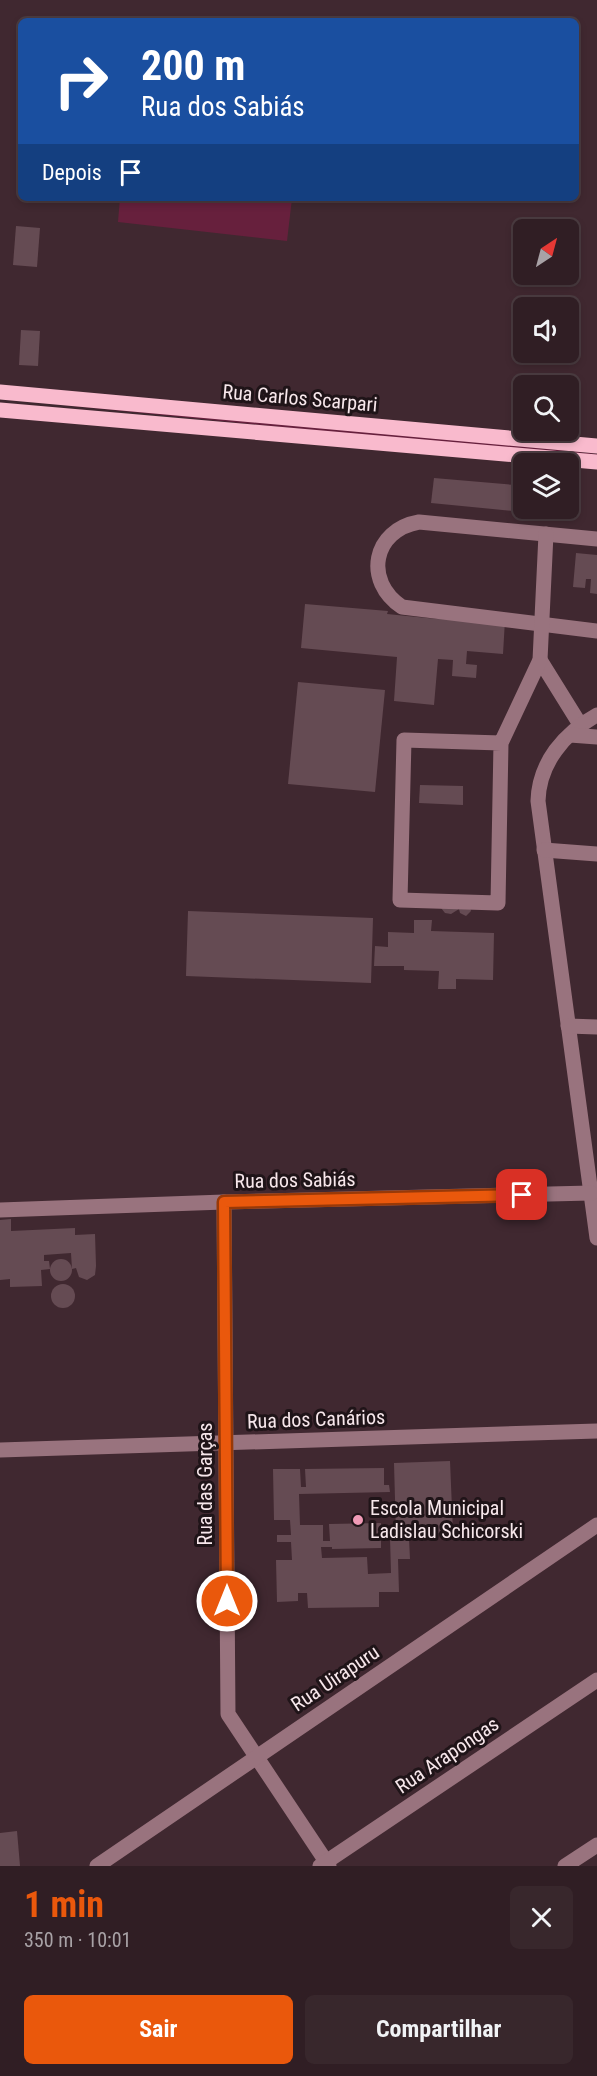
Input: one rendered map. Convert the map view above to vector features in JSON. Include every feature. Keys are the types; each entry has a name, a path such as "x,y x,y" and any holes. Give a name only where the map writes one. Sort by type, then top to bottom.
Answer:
{"main road":[{"path":"0,410 1,392"},
{"name":"Rua Carlos Scarpari","path":"1,392 597,446"},
{"name":"Rua Carlos Scarpari","path":"0,410 597,462"}],"street":[{"path":"597,539 429,523 409,524 399,527 383,543 377,569 380,582 387,594 402,607 597,631"},
{"path":"501,743 404,740 400,900 498,903 501,743 540,660 546,534"},
{"path":"540,660 575,730 597,737"},
{"path":"597,715 575,730 552,754 538,787 544,850 597,1238"},
{"path":"544,850 597,854"},
{"path":"568,1026 597,1027"},
{"name":"Rua dos Sabiás","path":"0,1210 591,1193"},
{"name":"Rua das Garças","path":"224,1202 228,1714 325,1865"},
{"name":"Rua dos Canários","path":"0,1450 597,1431"},
{"name":"Rua Uirapuru","path":"97,1866 597,1525"},
{"name":"Rua Arapongas","path":"325,1865 597,1680"},
{"path":"565,1866 597,1845"}],"shaded area":[{"path":"120,201 292,201 287,241 118,222"},
{"path":"14,395 597,454 597,459 579,457 579,453 538,453 14,400"}],"building":[{"path":"16,226 40,228 37,267 13,265"},
{"path":"21,330 40,331 38,366 19,365"},
{"path":"434,478 513,485 513,511 431,503"},
{"path":"576,553 597,555 597,594 590,593 591,579 586,579 585,588 573,587"},
{"path":"305,604 388,611 387,614 437,619 505,620 503,654 467,651 466,664 477,665 476,678 452,676 453,660 438,659 434,705 394,701 397,657 301,648"},
{"path":"298,682 385,690 375,792 288,784"},
{"path":"420,785 463,786 463,805 419,803"},
{"path":"470,907 471,911 466,916 460,913 459,909 451,914 445,913 441,908"},
{"path":"188,911 373,918 371,983 186,976"},
{"path":"414,920 432,920 431,931 494,933 493,980 456,979 456,989 438,989 439,971 404,970 404,966 374,966 375,946 388,947 388,932 414,933"},
{"path":"11,1219 11,1231 75,1228 75,1235 95,1234 95,1275 87,1280 79,1277 76,1268 72,1269 71,1253 44,1255 44,1261 49,1261 50,1269 41,1270 42,1286 10,1287 10,1279 0,1280 0,1220"},
{"path":"61,1259 69,1262 72,1270 69,1278 61,1281 53,1278 50,1270 53,1262"},
{"path":"63,1284 71,1288 75,1296 71,1304 63,1308 55,1304 51,1296 55,1288"},
{"path":"450,1461 453,1533 396,1534 394,1463"},
{"path":"384,1468 384,1485 389,1485 390,1492 299,1494 300,1525 323,1525 323,1541 330,1541 329,1524 381,1523 381,1548 332,1549 332,1547 321,1547 322,1558 367,1557 368,1574 391,1573 390,1538 409,1538 410,1559 398,1559 399,1592 379,1592 379,1607 308,1608 307,1593 298,1593 298,1601 277,1602 276,1560 292,1560 291,1542 277,1542 277,1535 291,1535 290,1520 274,1520 273,1469 300,1469 301,1487 306,1487 305,1469"},
{"path":"17,1831 20,1866 0,1866 0,1833"}],"place":[{"name":"Escola Municipal Ladislau Schicorski","path":"358,1520"}],"route":[{"path":"227,1601 224,1202 522,1195"}]}
